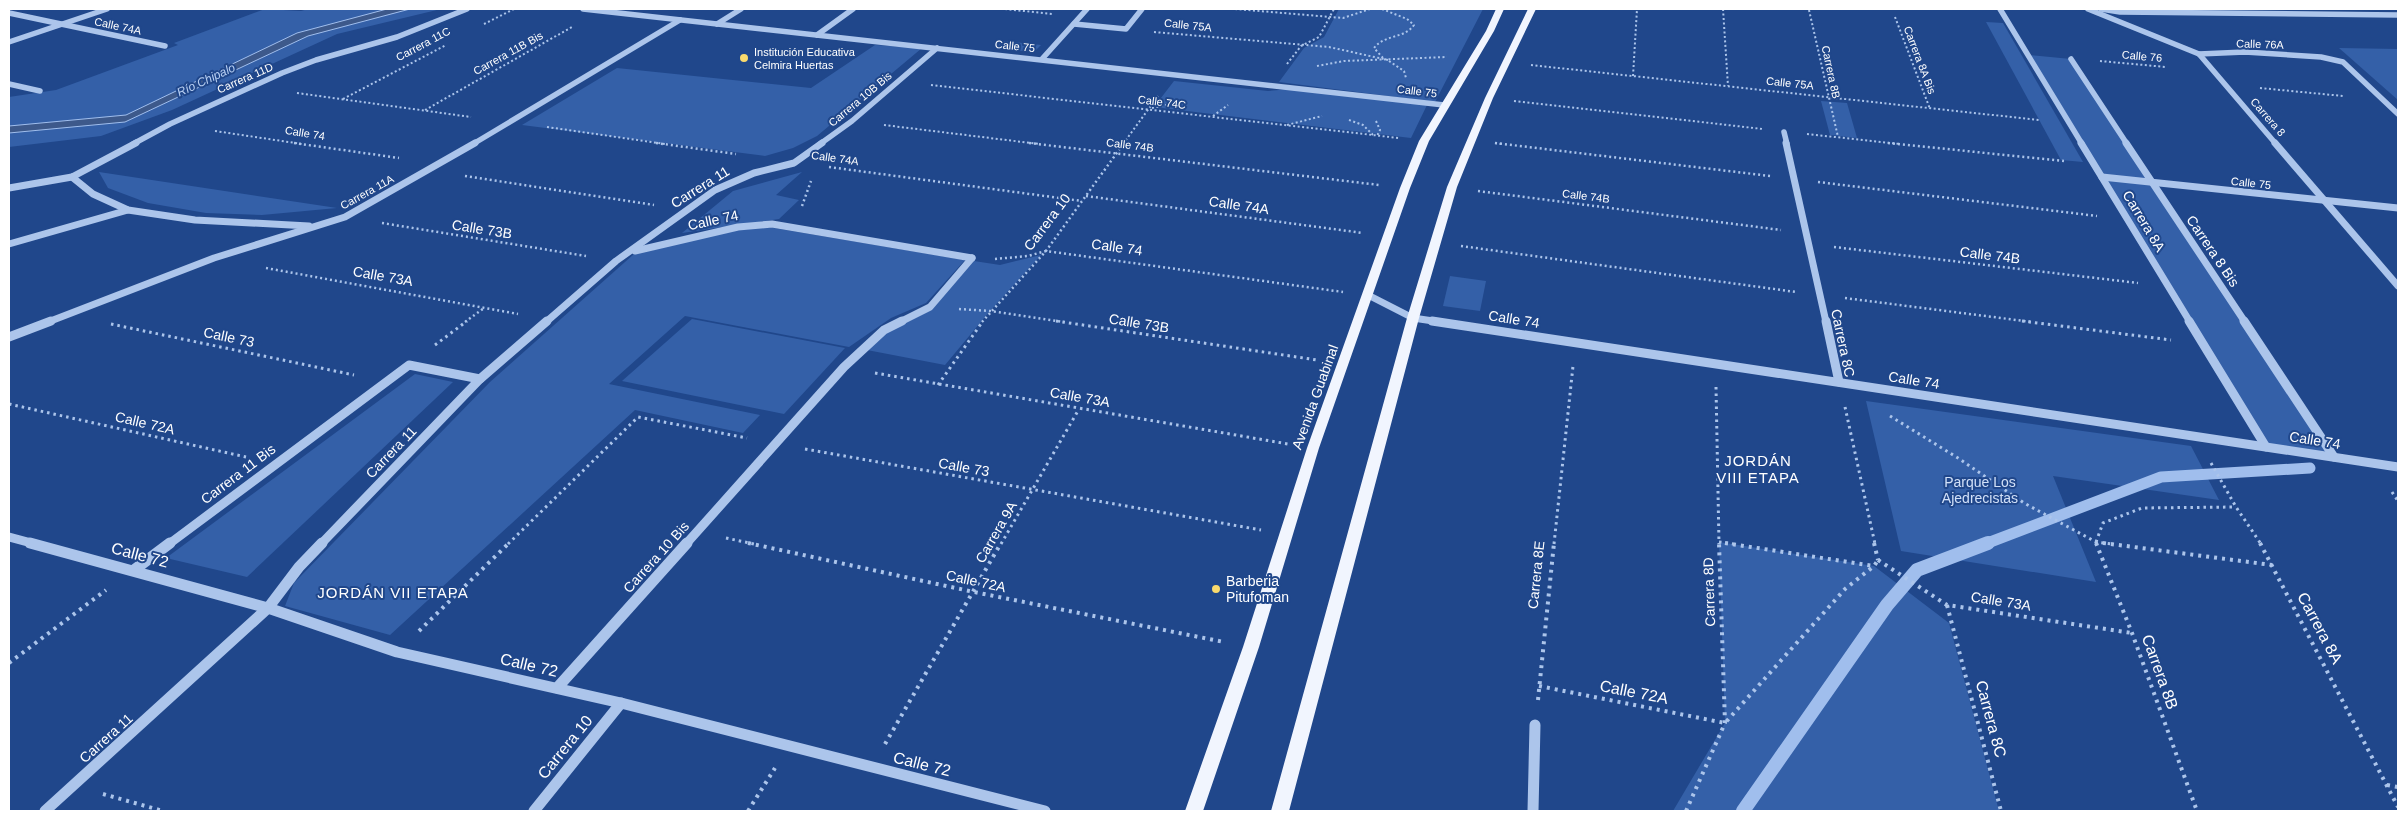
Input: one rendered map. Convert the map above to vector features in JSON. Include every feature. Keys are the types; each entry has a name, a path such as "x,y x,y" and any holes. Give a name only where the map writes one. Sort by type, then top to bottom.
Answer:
{"main road":[{"name":"Avenida Guabinal","path":"1194,811 1251,647 1313,448 1405,188 1424,142 1500,9"},
{"path":"1280,811 1413,318 1452,187 1489,98 1532,9"}],"street":[{"path":"9,42 107,9"},
{"name":"Carrera 11D","path":"9,188 72,178 170,124 299,66 352,48 397,37 468,9"},
{"name":"Calle 75","path":"583,9 1175,73 1444,105"},
{"path":"717,24 740,9"},
{"path":"817,35 853,9"},
{"path":"1042,59 1087,9"},
{"path":"1074,24 1126,29 1142,9"},
{"name":"Carrera 8A","path":"2000,9 2266,447"},
{"path":"2088,9 2199,54"},
{"path":"2101,9 2144,13 2398,14"},
{"path":"2138,9 2144,13"},
{"name":"Calle 74A","path":"9,13 165,46"},
{"name":"Carrera 11A","path":"9,337 214,258 345,217 511,122 680,20"},
{"name":"Carrera 10B Bis","path":"794,163 852,121 936,48"},
{"name":"Calle 76A","path":"2199,54 2245,52 2321,57"},
{"name":"Carrera 8","path":"2199,54 2211,71 2398,286"},
{"path":"2321,57 2343,62 2398,114"},
{"name":"Carrera 8 Bis","path":"2071,58 2334,457"},
{"path":"9,84 40,91"},
{"name":"Carrera 8C","path":"1784,132 1839,382"},
{"name":"Carrera 11","path":"45,811 268,608 298,567 480,379 548,319 616,261 631,252 686,210 732,181 794,163"},
{"name":"Calle 75","path":"2102,177 2398,208"},
{"path":"72,178 93,194 128,210 196,220 316,226"},
{"path":"9,244 128,210"},
{"name":"Calle 74","path":"631,252 738,227 772,224 972,258"},
{"path":"775,444 844,367 884,330 930,306 972,258"},
{"name":"Calle 74","path":"1368,296 1413,318 2398,467"},
{"path":"409,365 480,379"},
{"name":"Carrera 11 Bis","path":"134,570 409,365"},
{"name":"Carrera 10 Bis","path":"557,688 775,444"},
{"name":"Calle 72","path":"9,537 268,608 397,652 621,703 1045,811"},
{"name":"Carrera 10","path":"534,811 621,703"},
{"path":"1533,811 1536,725"}],"path":[{"path":"480,27 514,9"},
{"path":"1005,9 1080,16"},
{"path":"1235,9 1330,18 1343,18 1370,9"},
{"path":"1272,85 1301,46 1319,36 1334,9"},
{"path":"1382,9 1386,12 1409,18 1414,25 1409,32 1380,40 1374,48 1387,60 1404,71 1407,93 1413,101"},
{"path":"1458,9 1463,9"},
{"path":"1633,76 1637,9"},
{"path":"1723,9 1728,86"},
{"name":"Carrera 8B","path":"1809,10 1838,137"},
{"name":"Carrera 11B Bis","path":"424,111 601,11"},
{"name":"Carrera 8A Bis","path":"1895,17 1930,109"},
{"name":"Calle 75A","path":"1126,29 1329,47 1387,60"},
{"name":"Carrera 11C","path":"342,99 454,40"},
{"path":"1302,88 1312,77 1317,66 1344,61 1437,56 1472,59"},
{"name":"Calle 76","path":"2071,58 2211,71"},
{"name":"Calle 75A","path":"1508,62 2070,124"},
{"name":"Carrera 10","path":"938,385 990,311 1046,251 1175,73"},
{"name":"Calle 74C","path":"898,81 1424,142"},
{"path":"2225,85 2346,96"},
{"name":"Calle 74B","path":"852,121 1405,188"},
{"name":"Calle 74","path":"170,124 436,164"},
{"name":"Calle 74A","path":"794,163 1082,201"},
{"path":"802,206 811,184 810,165"},
{"name":"Calle 74","path":"425,170 686,210"},
{"name":"Calle 74B","path":"1452,187 1807,233"},
{"name":"Calle 74A","path":"1086,196 1389,236"},
{"name":"Calle 73B","path":"345,217 616,261"},
{"name":"Calle 74B","path":"1809,244 2169,286"},
{"name":"Calle 74","path":"972,258 999,259 1046,251 1368,296"},
{"name":"Calle 73A","path":"262,267 548,319"},
{"name":"Calle 73B","path":"930,306 990,311 1344,364"},
{"path":"409,365 484,308"},
{"name":"Calle 73","path":"67,314 386,382"},
{"name":"Carrera 8E","path":"1536,725 1576,342"},
{"name":"Carrera 8D","path":"1686,811 1725,723 1716,455 1716,364"},
{"name":"Calle 73A","path":"844,367 938,385 1313,448"},
{"name":"Carrera 8C","path":"1839,382 1878,560"},
{"name":"Calle 72A","path":"9,404 276,463"},
{"name":"Carrera 9A","path":"871,768 1079,409"},
{"path":"1882,412 1958,458 2036,509 2096,542 2272,565"},
{"name":"Calle 73","path":"397,652 638,417 1033,491 1286,534"},
{"name":"Carrera 8A","path":"2212,465 2236,507 2267,553 2398,807"},
{"path":"2096,542 2103,523 2142,508 2236,507"},
{"name":"Calle 72A","path":"698,532 974,592 1251,647"},
{"path":"1719,542 1874,566"},
{"name":"Carrera 8B","path":"2096,542 2132,633 2197,811"},
{"path":"1725,723 1845,589 1874,566 1878,560"},
{"name":"Calle 73A","path":"1878,560 1947,605 2132,633"},
{"path":"9,664 134,570"},
{"name":"Carrera 8C","path":"1947,605 2001,811"},
{"name":"Calle 72A","path":"1539,686 1725,723"},
{"path":"748,811 788,746"},
{"path":"2387,785 2398,787"},
{"path":"74,786 163,811"}],"green space":[{"path":"265,9 301,11 308,9 441,9 337,34 172,110 101,136 9,147 9,97 56,90 178,45 174,43"},
{"path":"1339,9 1483,9 1435,102 1279,82 1304,48 1324,37"},
{"path":"1986,22 2003,23 2083,162 2061,160"},
{"path":"1003,41 1041,45 1034,52 995,48"},
{"path":"875,45 922,48 817,136 793,148 765,156 522,125 617,68 811,88"},
{"path":"2339,48 2398,49 2398,100"},
{"path":"2028,55 2071,59 2334,457 2266,447"},
{"path":"1174,81 1268,91 1290,89 1427,105 1411,138 1154,107"},
{"path":"1821,101 1847,103 1857,138 1830,135"},
{"path":"99,172 337,208 262,215 206,213 148,203 108,188"},
{"path":"802,172 776,195 799,200 779,219 682,233 733,191"},
{"path":"768,227 965,260 926,303 891,318 849,347 685,316 609,384 760,415 743,433 635,410 390,635 285,606 294,583 490,382 634,254 738,230"},
{"path":"1041,255 990,311 945,365 867,350 887,331 935,305 974,261 1000,265"},
{"path":"1450,276 1486,281 1480,311 1443,306"},
{"path":"692,319 845,348 784,414 622,381"},
{"path":"415,374 453,382 247,577 166,558"},
{"name":"Parque Los Ajedrecistas","path":"1866,401 2191,446 2219,500 2053,476 2096,582 1901,551"},
{"path":"1719,542 1874,566 1949,623 1999,811 1673,811 1725,723"}],"water":[{"name":"Río Chipalo","path":"387,9 410,9 308,36 125,122 9,133 9,126 126,115 297,33"}],"waterway":[{"path":"1985,544 2161,477 2310,468"},
{"path":"1743,811 1887,605 1917,570 1988,543"}],"place":[{"name":"Institución Educativa Celmira Huertas","path":"744,58"},
{"name":"Barberia Pitufoman","path":"1216,589"}],"district":[{"name":"JORDÁN VIII ETAPA","path":"1758,468"},
{"name":"JORDÁN VII ETAPA","path":"393,592"}]}
